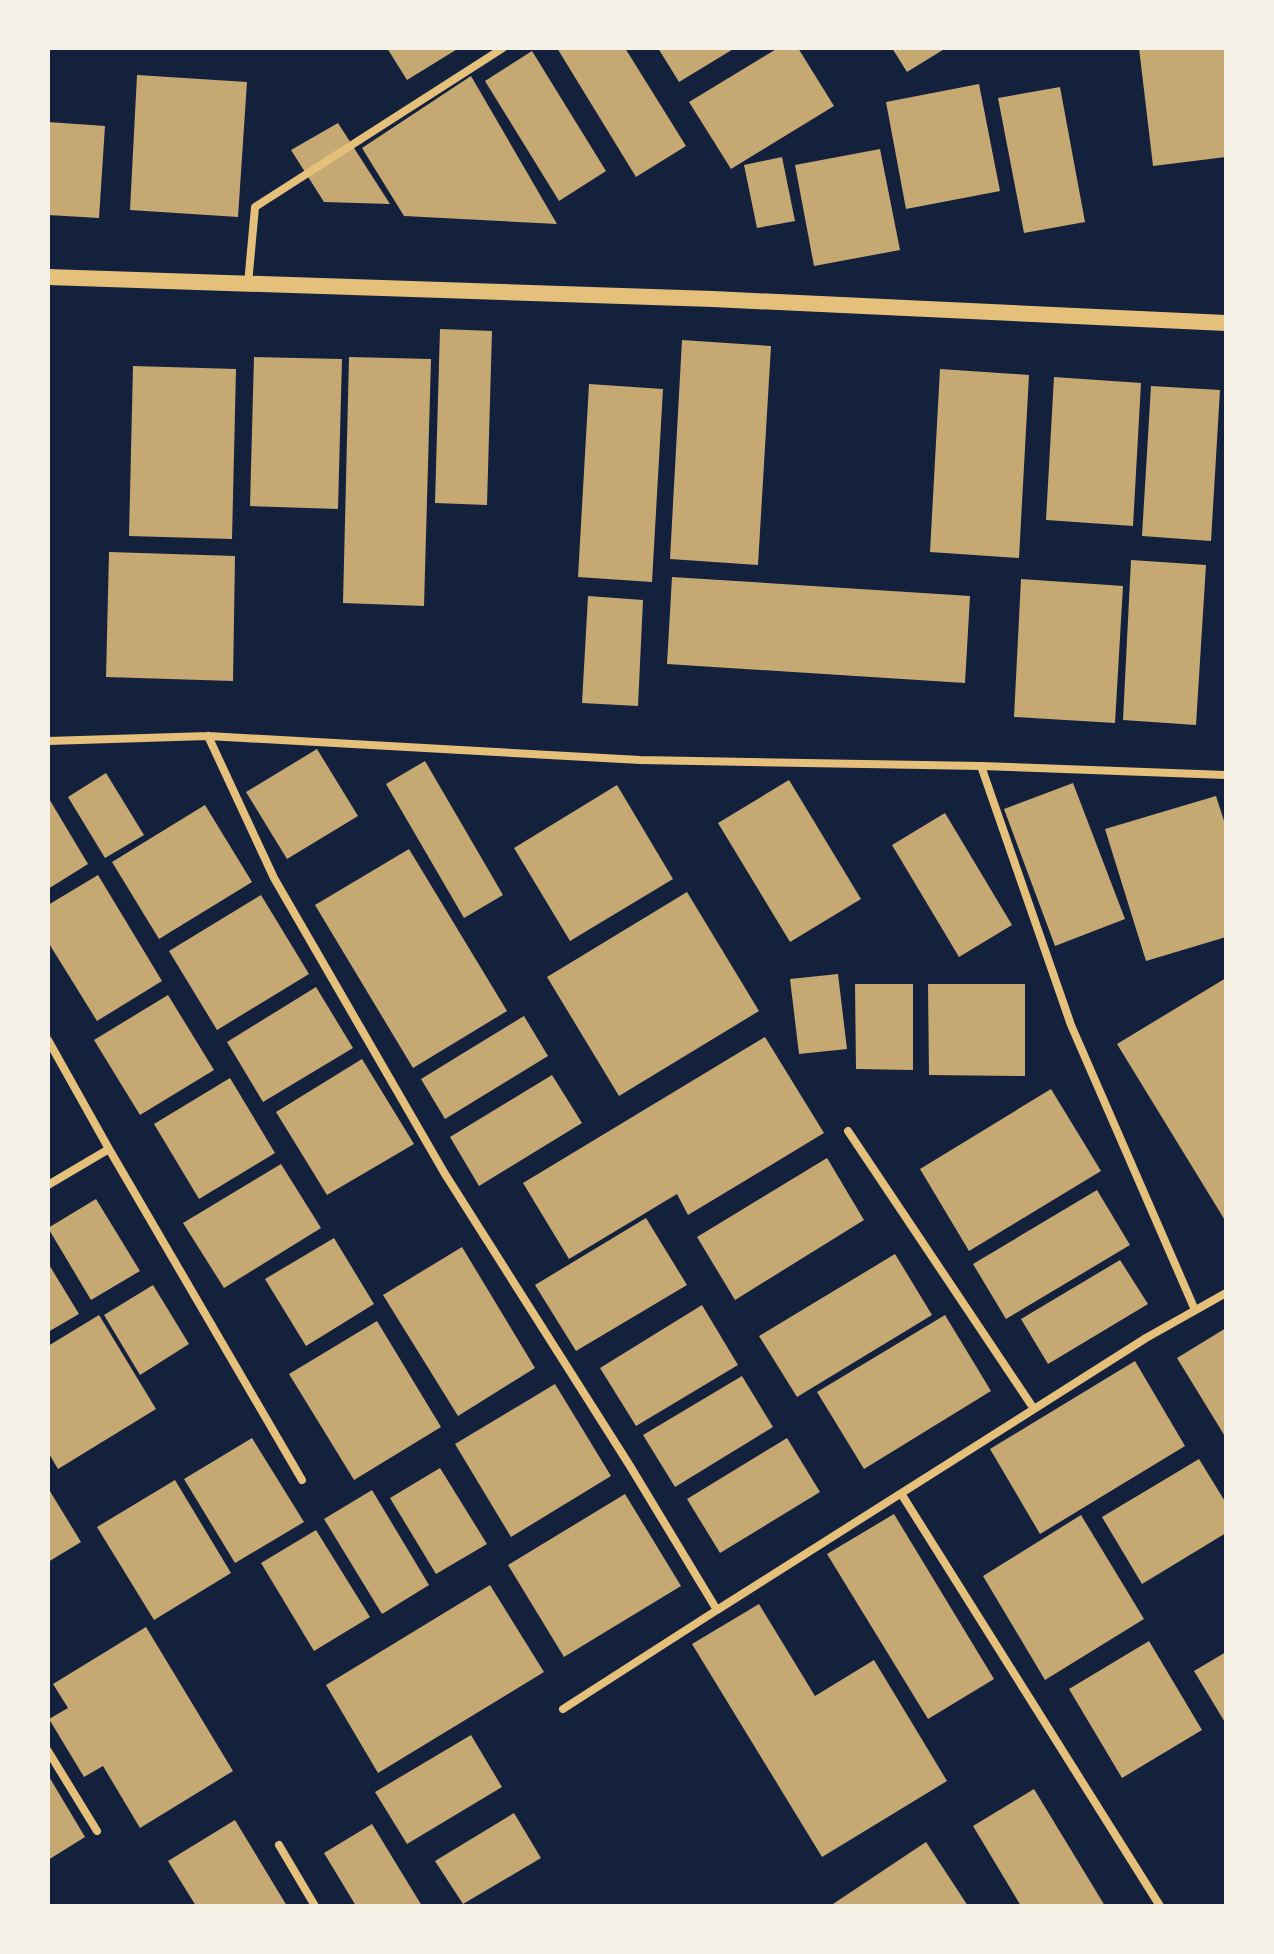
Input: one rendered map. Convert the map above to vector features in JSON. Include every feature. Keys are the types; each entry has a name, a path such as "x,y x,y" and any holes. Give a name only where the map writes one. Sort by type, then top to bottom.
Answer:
{"main road":[{"path":"48,277 713,299 1226,323"}],"street":[{"path":"248,284 255,207 503,48"},
{"path":"208,736 274,878 422,1134 717,1610"},
{"path":"48,741 208,736 640,760 981,766 1226,775"},
{"path":"981,766 1071,1025 1195,1310"},
{"path":"48,1040 302,1480"},
{"path":"848,1131 1034,1409"},
{"path":"48,1185 109,1149"},
{"path":"563,1709 1146,1338 1226,1293"},
{"path":"902,1495 1160,1906"},
{"path":"48,1751 97,1831"},
{"path":"279,1845 315,1906"}],"building":[{"path":"387,48 459,48 407,80"},
{"path":"557,48 625,48 686,146 636,177"},
{"path":"658,48 735,48 679,82"},
{"path":"778,48 798,48 834,106 731,169 689,102"},
{"path":"892,48 946,48 907,72"},
{"path":"1139,48 1226,48 1226,157 1153,166"},
{"path":"532,51 606,171 559,201 485,81"},
{"path":"137,75 247,82 238,217 130,210"},
{"path":"471,76 557,224 404,216 362,148"},
{"path":"979,84 1000,191 906,209 886,102"},
{"path":"1060,87 1085,222 1024,233 998,98"},
{"path":"48,122 105,126 99,218 48,215"},
{"path":"338,123 390,204 324,202 291,150"},
{"path":"880,149 900,250 814,266 795,165"},
{"path":"782,157 795,221 757,228 744,165"},
{"path":"440,329 492,331 487,505 435,503"},
{"path":"682,340 771,346 758,565 670,559"},
{"path":"254,357 342,359 338,509 250,506"},
{"path":"349,357 431,359 424,606 343,603"},
{"path":"133,366 236,369 232,539 129,536"},
{"path":"940,369 1029,375 1019,558 930,552"},
{"path":"1054,377 1141,383 1133,526 1046,520"},
{"path":"589,384 663,389 652,582 578,577"},
{"path":"1151,386 1220,390 1211,541 1142,536"},
{"path":"109,552 235,556 233,681 106,677"},
{"path":"1131,560 1206,565 1196,725 1123,720"},
{"path":"672,577 970,596 965,683 667,664"},
{"path":"1021,579 1123,586 1115,723 1014,717"},
{"path":"588,596 643,600 638,706 582,703"},
{"path":"317,749 358,816 287,859 246,792"},
{"path":"425,761 503,895 464,918 386,784"},
{"path":"106,773 144,835 105,858 68,797"},
{"path":"789,780 861,899 790,942 718,823"},
{"path":"1073,783 1125,919 1055,946 1004,809"},
{"path":"617,785 673,879 570,941 514,848"},
{"path":"1216,796 1226,827 1226,937 1146,961 1105,829"},
{"path":"48,797 88,864 48,889"},
{"path":"205,805 252,882 159,939 112,862"},
{"path":"945,813 1012,925 959,957 892,845"},
{"path":"409,849 507,1011 413,1068 315,905"},
{"path":"98,875 162,981 97,1021 48,942 48,905"},
{"path":"687,892 759,1011 619,1096 547,977"},
{"path":"261,895 309,974 217,1030 169,951"},
{"path":"838,974 847,1049 799,1054 790,979"},
{"path":"1226,978 1226,1222 1117,1044"},
{"path":"855,984 913,984 913,1070 856,1069"},
{"path":"928,984 1025,984 1025,1076 929,1075"},
{"path":"316,987 353,1048 263,1102 227,1042"},
{"path":"168,995 214,1070 140,1115 94,1040"},
{"path":"524,1016 548,1056 445,1119 421,1079"},
{"path":"765,1037 824,1133 688,1215 677,1194 569,1259 523,1183"},
{"path":"362,1059 414,1144 327,1195 276,1112"},
{"path":"552,1075 582,1123 479,1186 450,1137"},
{"path":"230,1078 275,1153 199,1199 154,1124"},
{"path":"1051,1089 1101,1171 969,1251 920,1169"},
{"path":"827,1158 864,1220 735,1300 697,1237"},
{"path":"281,1164 321,1228 224,1288 183,1223"},
{"path":"1097,1190 1130,1245 1006,1319 973,1264"},
{"path":"96,1199 140,1271 91,1300 48,1228"},
{"path":"646,1218 687,1285 576,1351 535,1285"},
{"path":"334,1238 374,1304 306,1346 265,1279"},
{"path":"462,1247 535,1368 458,1416 383,1295"},
{"path":"895,1254 932,1315 797,1397 759,1336"},
{"path":"1120,1260 1148,1304 1048,1364 1021,1319"},
{"path":"48,1263 79,1314 48,1332"},
{"path":"153,1285 189,1344 140,1375 104,1315"},
{"path":"702,1305 738,1365 636,1426 600,1368"},
{"path":"99,1315 156,1409 58,1469 48,1452 48,1346"},
{"path":"945,1315 991,1391 864,1469 817,1392"},
{"path":"377,1321 441,1427 354,1480 289,1374"},
{"path":"1226,1328 1226,1438 1177,1358"},
{"path":"1135,1361 1185,1446 1040,1534 990,1449"},
{"path":"742,1376 773,1427 675,1487 643,1435"},
{"path":"555,1384 611,1476 511,1537 455,1444"},
{"path":"252,1438 304,1522 235,1563 184,1479"},
{"path":"787,1438 820,1492 720,1553 687,1499"},
{"path":"1199,1459 1226,1503 1226,1533 1142,1584 1102,1517"},
{"path":"440,1468 487,1544 436,1574 390,1498"},
{"path":"175,1480 231,1573 154,1620 97,1527"},
{"path":"48,1488 81,1542 48,1562"},
{"path":"372,1490 429,1585 382,1614 324,1519"},
{"path":"625,1494 681,1586 564,1657 508,1565"},
{"path":"894,1514 994,1679 928,1719 827,1554"},
{"path":"1081,1515 1144,1619 1045,1680 983,1576"},
{"path":"316,1530 370,1617 314,1651 261,1563"},
{"path":"490,1585 544,1672 378,1773 326,1685"},
{"path":"759,1604 815,1696 874,1660 947,1781 822,1857 692,1644"},
{"path":"146,1627 233,1771 140,1828 103,1766 84,1777 49,1719 68,1708 53,1684"},
{"path":"1149,1641 1202,1730 1122,1778 1069,1689"},
{"path":"1226,1652 1226,1724 1194,1671"},
{"path":"471,1735 502,1787 407,1844 375,1792"},
{"path":"48,1775 85,1837 48,1860"},
{"path":"1034,1789 1105,1906 1021,1906 973,1826"},
{"path":"514,1813 541,1858 463,1904 435,1861"},
{"path":"235,1820 287,1906 196,1906 168,1861"},
{"path":"372,1824 422,1906 356,1906 324,1853"},
{"path":"926,1842 968,1906 834,1906 833,1904"}]}
